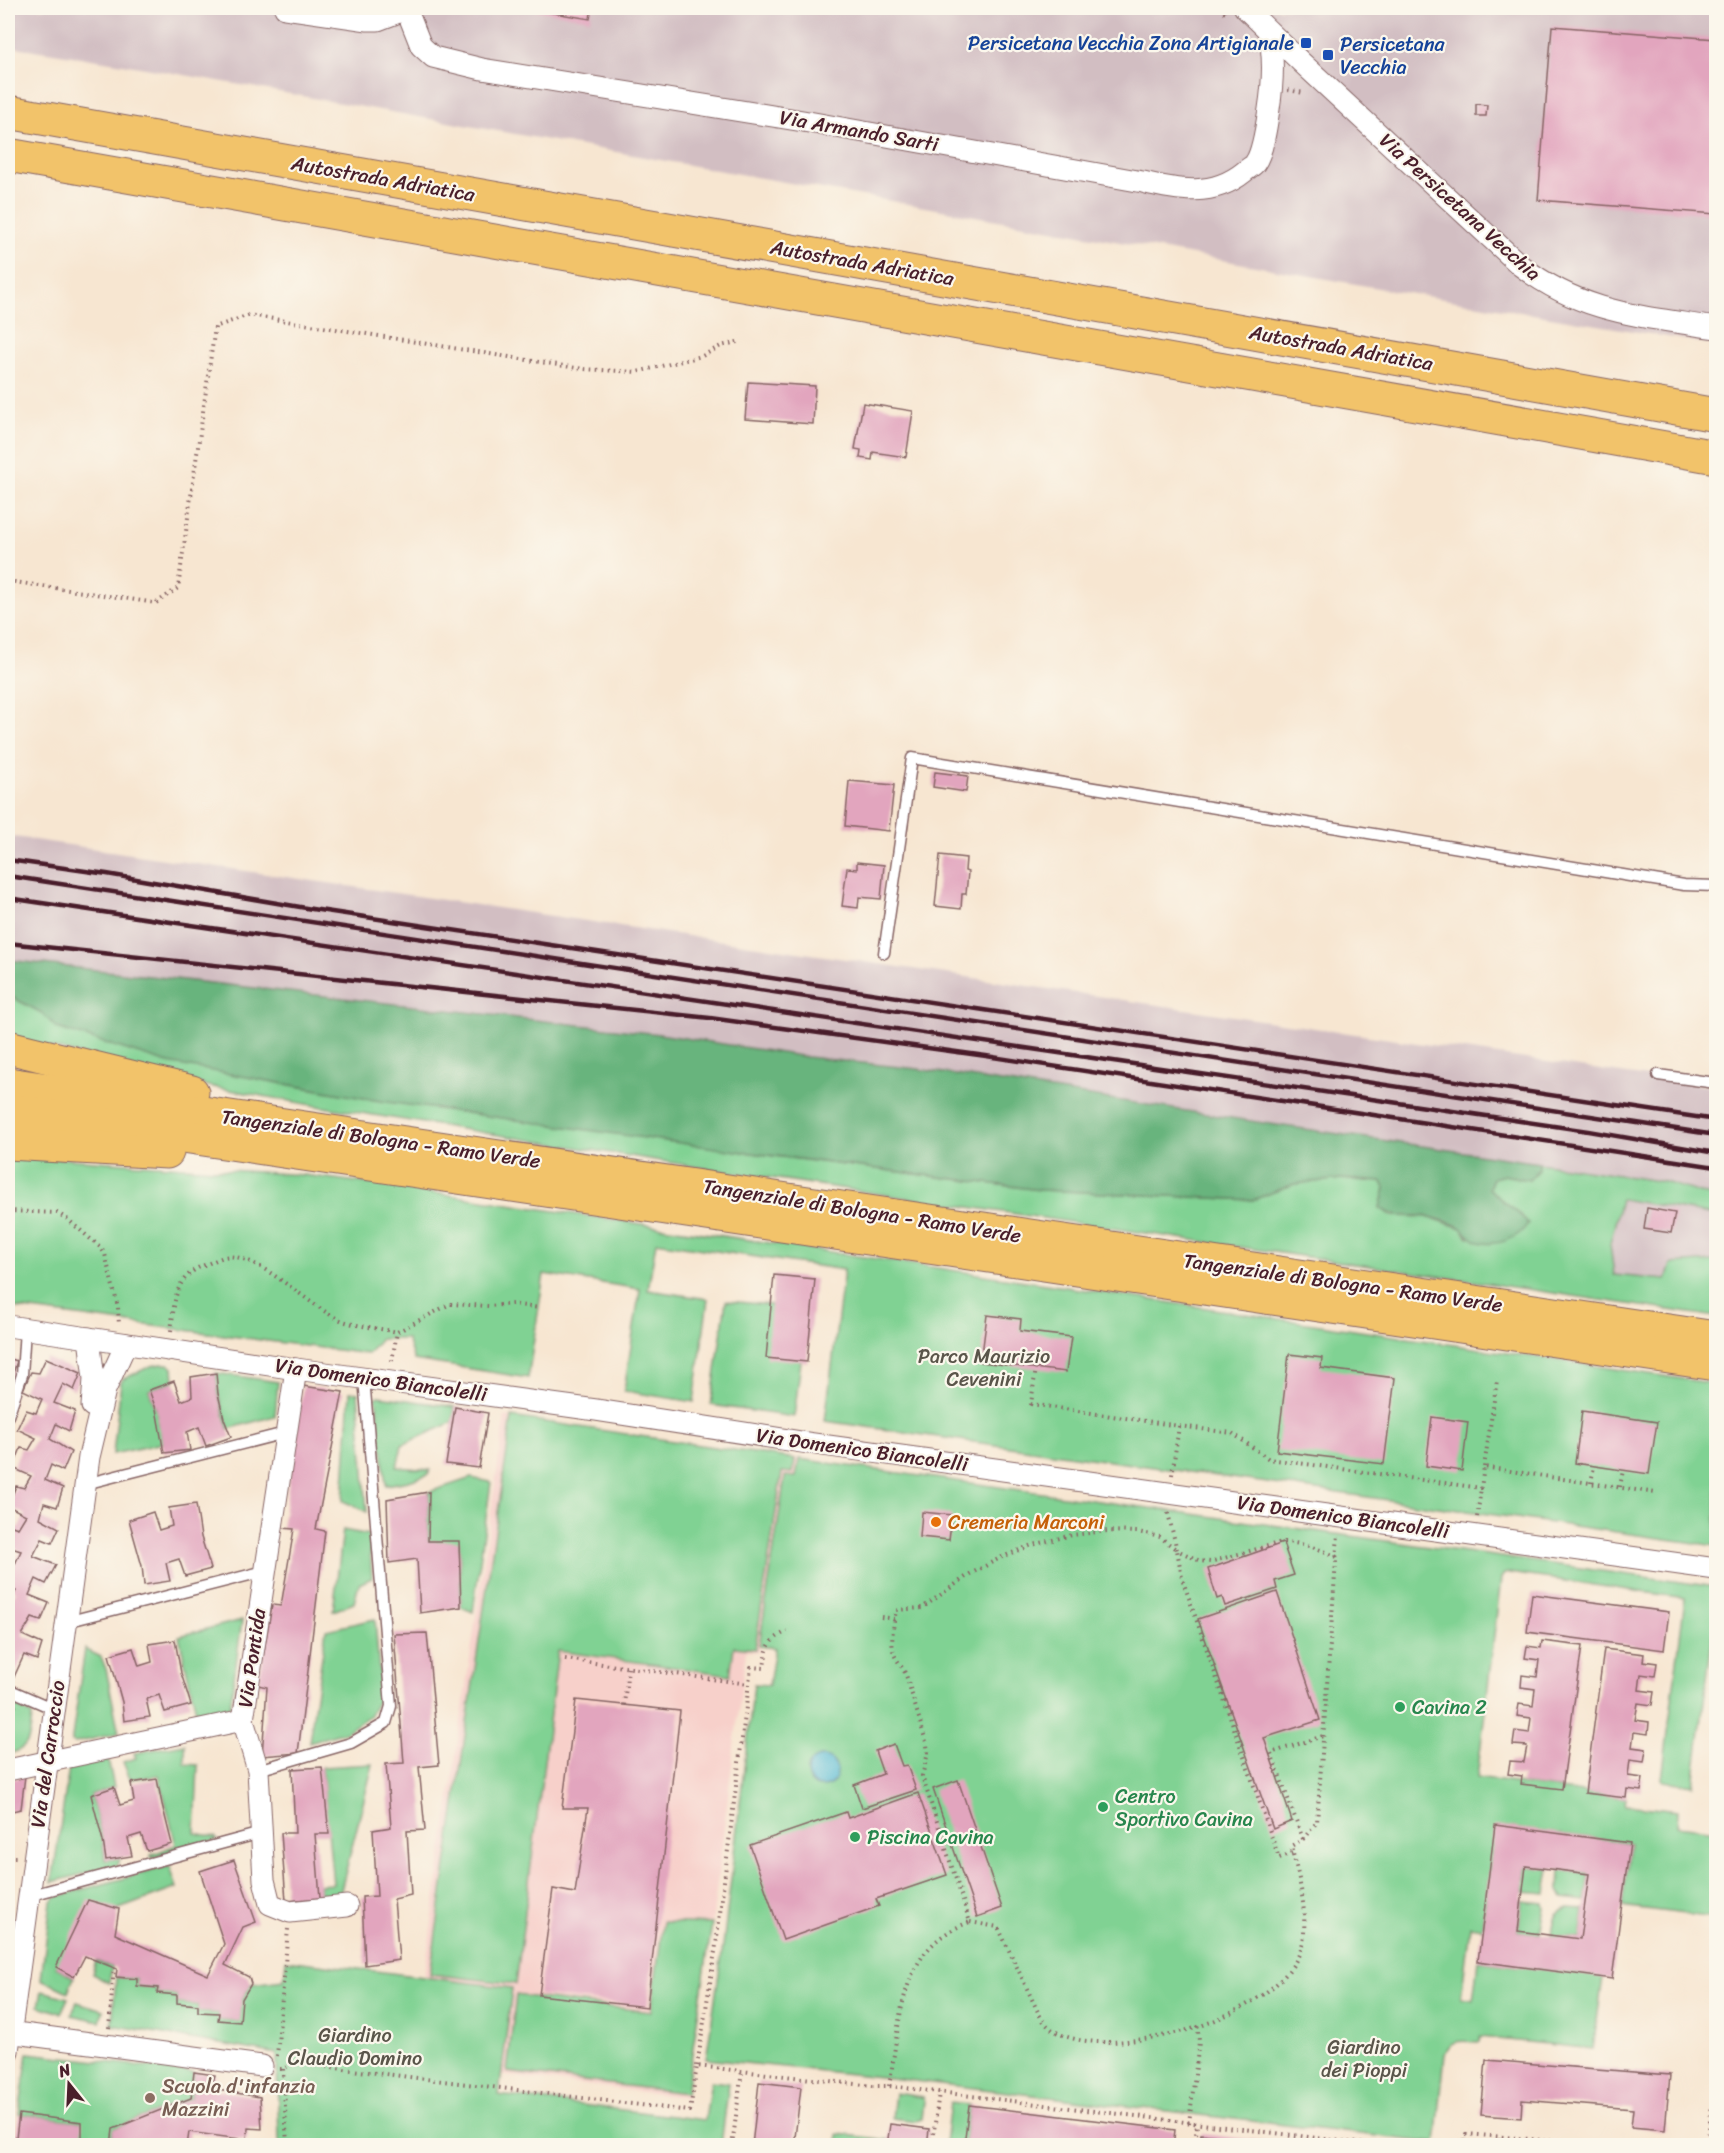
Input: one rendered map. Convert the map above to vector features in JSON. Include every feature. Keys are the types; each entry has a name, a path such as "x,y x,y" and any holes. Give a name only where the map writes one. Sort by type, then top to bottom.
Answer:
{"highway":[{"name":"Autostrada Adriatica","path":"8,112 1716,415"},
{"path":"8,155 1716,457"},
{"path":"8,1047 234,1101 460,1150"},
{"name":"Tangenziale di Bologna - Ramo Verde","path":"8,1084 1716,1338"},
{"name":"Tangenziale di Bologna - Ramo Verde","path":"8,1110 1716,1364"},
{"path":"8,1143 421,1171"}],"street":[{"path":"285,8 368,20 378,20 406,8"},
{"name":"Via Armando Sarti","path":"406,8 421,46 433,57 482,69 814,123 1169,188 1214,189 1234,180 1255,163 1265,132 1272,85 1273,48 1268,30"},
{"name":"Via Persicetana Vecchia","path":"1238,13 1268,30 1521,266 1544,283 1579,300 1617,312 1716,328"},
{"path":"1272,85 1301,62"},
{"name":"Via Domenico Biancolelli","path":"16,1327 296,1369 596,1410 808,1443 1716,1569"},
{"name":"Via del Carroccio","path":"8,2039 89,1457 94,1379 89,1338"},
{"name":"Via del Carroccio","path":"89,1457 105,1390 122,1343"},
{"name":"Via Pontida","path":"290,1912 270,1905 264,1880 258,1770 243,1720 296,1369"},
{"path":"8,1770 243,1720"},
{"path":"290,1912 348,1906"},
{"path":"8,2039 262,2066"}],"lane":[{"path":"884,953 912,758 1673,883 1716,886"},
{"path":"1658,1075 1716,1083"},
{"path":"8,1416 22,1375 16,1327"},
{"path":"258,1770 351,1743 386,1723 391,1706 364,1378"},
{"path":"85,1484 285,1433"},
{"path":"66,1623 265,1571"},
{"path":"8,1689 54,1709"},
{"path":"28,1896 261,1833"}],"path":[{"path":"1219,8 1238,13"},
{"path":"8,580 156,603 178,588 215,327 249,315 582,369 637,372 702,356 721,346 741,341"},
{"path":"8,1210 57,1214 66,1218 100,1247 105,1254 118,1306 122,1343"},
{"path":"171,1332 179,1285 198,1268 225,1257 245,1258 342,1320 397,1332 450,1304 489,1306 512,1304 539,1308"},
{"path":"392,1361 397,1332"},
{"path":"1036,1368 1031,1404 1232,1433 1269,1459 1481,1488"},
{"path":"1477,1517 1497,1380"},
{"path":"1172,1475 1179,1426"},
{"path":"1591,1483 1594,1466"},
{"path":"1484,1467 1656,1493"},
{"path":"1620,1487 1623,1470"},
{"path":"1168,1509 1182,1578 1279,1858 1292,1853"},
{"path":"970,1922 922,1776 928,1753 927,1745 902,1665 894,1655 896,1610 922,1608 970,1574 1002,1557 1032,1545 1072,1534 1107,1530 1138,1532 1160,1537 1176,1550 1200,1561 1209,1562 1262,1546 1290,1542 1337,1557"},
{"path":"889,2086 903,2006 918,1961 939,1938 954,1928 970,1922 998,1927 1038,2012 1047,2025 1059,2033 1075,2038 1115,2042 1154,2038 1198,2027 1230,2013 1265,1993 1293,1967 1301,1950 1304,1935 1302,1891 1291,1846 1303,1839 1317,1822 1338,1533"},
{"path":"881,1617 895,1619"},
{"path":"290,1912 277,2068 283,2069 294,2063 690,2111 716,1945 751,1667 764,1668 767,1647 773,1638 787,1630"},
{"path":"565,1659 748,1684"},
{"path":"624,1705 628,1668"},
{"path":"1303,1839 1271,1753 1323,1736"},
{"path":"108,2032 114,1968"},
{"path":"1189,2123 1199,2042 1198,2027"},
{"path":"697,2066 889,2086 1382,2145"},
{"path":"283,2069 287,2145"},
{"path":"732,2145 742,2071"},
{"path":"1707,2145 1716,2072"},
{"path":"932,2145 939,2092"},
{"path":"1194,2145 1197,2124"},
{"path":"1465,2145 1466,2134 1552,2143 1619,2145"},
{"path":"1499,2145 1500,2137"}],"shaded area":[{"path":"8,8 1716,8 1716,345 1378,288 117,63 8,46"},
{"path":"8,836 1716,1087 1716,1294 1666,1280 1614,1275 1610,1244 1621,1198 1622,1176 918,1069 807,1057 659,1034 8,960"},
{"path":"505,1416 799,1459 796,1477 785,1477 758,1652 746,1651 712,1924 686,2097 501,2075 512,1988 424,1977"}],"green space":[{"path":"8,960 659,1034 807,1057 918,1069 1539,1163 1539,1169 1529,1180 1504,1175 1493,1178 1489,1188 1528,1223 1524,1229 1507,1240 1486,1243 1476,1241 1461,1228 1446,1221 1422,1216 1394,1215 1380,1208 1385,1188 1382,1182 1342,1179 1294,1184 1253,1200 1040,1190 744,1152 380,1101 168,1063 57,1028 42,1013 8,995"},
{"path":"8,995 42,1013 57,1028 744,1152 1040,1190 1253,1200 1294,1184 1342,1179 1382,1182 1385,1188 1380,1208 1392,1216 1429,1217 1461,1228 1468,1237 1521,1215 1512,1210 1489,1188 1493,1178 1504,1175 1529,1180 1539,1170 1539,1163 1665,1182 1716,1198 1716,1215 1621,1199 1610,1244 1614,1275 1666,1280 1671,1264 1716,1261 1716,1317 717,1170 317,1106 208,1086 8,1037"},
{"name":"Parco Maurizio Cevenini","path":"8,1155 303,1175 381,1185 1716,1384 1716,1546 825,1421 844,1270 656,1242 648,1290 708,1299 694,1402 624,1391 640,1289 544,1274 528,1378 414,1360 407,1339 381,1339 368,1354 8,1307"},
{"path":"726,1301 771,1305 801,1361 794,1417 711,1405"},
{"path":"168,1364 173,1368 174,1381 149,1390 156,1409 163,1443 113,1454 121,1382 151,1366"},
{"path":"216,1373 278,1382 275,1416 228,1429 218,1394"},
{"path":"350,1392 358,1393 367,1512 343,1501"},
{"path":"379,1396 455,1407 453,1422 402,1445 397,1467 430,1470 429,1474 409,1481 386,1485 376,1398"},
{"path":"512,1417 795,1459 793,1473 782,1472 755,1649 734,1647 730,1675 558,1651 516,1984 430,1974"},
{"name":"Centro Sportivo Cavina","path":"799,1459 1716,1587 1716,1609 1693,1785 1662,1779 1685,1598 1504,1574 1501,1578 1477,1778 1626,1798 1625,1805 1678,1811 1677,1826 1716,1831 1716,1918 1622,1906 1630,1843 1496,1826 1482,1928 1470,1926 1461,1998 1473,2000 1478,1961 1603,1977 1593,2049 1480,2037 1479,2042 1463,2041 1450,2045 1445,2054 1436,2143 890,2078 706,2059 723,1946 754,1684 769,1685 775,1648 759,1646 785,1476 796,1477"},
{"path":"471,1478 491,1482 473,1612 461,1607 459,1542 428,1541 429,1492"},
{"path":"343,1530 369,1535 372,1578 359,1584 354,1603 333,1611"},
{"path":"375,1619 379,1699 370,1715 346,1732 309,1742 326,1630"},
{"path":"242,1620 230,1707 197,1716 179,1636"},
{"path":"85,1649 101,1657 106,1669 119,1733 75,1743 72,1742 72,1737"},
{"path":"16,1706 32,1715 31,1729 25,1745 16,1752 8,1754 8,1725"},
{"path":"185,1744 185,1764 198,1765 195,1833 215,1837 217,1840 152,1858 151,1855 176,1845 159,1776 130,1779 123,1762 136,1758 134,1753"},
{"path":"108,1759 114,1787 91,1795 103,1841 105,1860 120,1858 118,1865 52,1882 69,1768"},
{"path":"373,1764 340,1894 320,1898 319,1885 333,1884 322,1767"},
{"path":"170,1866 177,1888 119,1909 56,1967 74,1977 68,1992 41,1979 51,1901 55,1897"},
{"path":"1526,1866 1550,1869 1546,1894 1523,1892"},
{"path":"1560,1870 1589,1874 1585,1901 1563,1898 1559,1890"},
{"path":"1522,1901 1544,1903 1540,1934 1518,1931"},
{"path":"1568,1908 1584,1909 1580,1939 1552,1936 1555,1918"},
{"path":"663,1922 712,1924 686,2093 507,2072 516,1995 651,2012"},
{"name":"Giardino Claudio Domino","path":"286,1960 512,1988 499,2095 705,2120 711,2081 729,2083 721,2145 279,2145 277,2054 112,2025 116,1977 137,1979 137,1986 158,1988 158,1993 177,1995 177,2003 198,2005 198,2012 219,2013 219,2020 239,2022 242,1999 251,1984 284,1980"},
{"path":"96,1961 112,1967 109,1983 92,1974"},
{"path":"42,1991 68,1998 61,2013 39,2006"},
{"path":"77,2002 103,2010 100,2021 71,2015"},
{"path":"28,2053 194,2072 191,2098 113,2129 111,2145 82,2145 81,2122 19,2114"},
{"path":"895,2093 922,2097 924,2101 922,2119 916,2121 892,2118"},
{"path":"950,2103 969,2105 964,2145 945,2143"},
{"path":"838,2134 888,2140 887,2145 837,2146"}],"water":[{"path":"822,1757 828,1758 836,1766 836,1778 828,1786 822,1787 816,1786 808,1778 807,1772 808,1766 816,1758"}],"building":[{"path":"523,8 592,8 590,19"},
{"path":"1552,26 1716,39 1716,214 1538,200"},
{"path":"1476,104 1487,105 1486,116 1476,116"},
{"path":"748,382 815,386 813,424 745,419"},
{"path":"863,403 913,411 906,457 873,452 872,460 860,458 861,450 855,449"},
{"path":"935,772 968,776 966,792 933,787"},
{"path":"849,781 894,785 889,831 845,826"},
{"path":"940,855 966,858 965,871 968,872 966,894 962,894 961,909 935,906"},
{"path":"857,862 884,865 881,899 859,897 858,908 842,906 847,868 857,869"},
{"path":"1647,1208 1675,1213 1671,1233 1644,1229"},
{"path":"774,1275 815,1279 807,1362 766,1358"},
{"path":"987,1315 1021,1319 1020,1331 1071,1337 1066,1372 981,1362"},
{"path":"1289,1354 1322,1358 1321,1368 1395,1378 1384,1464 1277,1451"},
{"path":"8,1358 17,1361 8,1389"},
{"path":"46,1358 81,1373 74,1390 63,1384 54,1403 75,1411 69,1431 56,1424 50,1439 71,1452 63,1471 51,1465 45,1480 63,1488 57,1507 44,1503 40,1518 59,1528 52,1543 42,1539 33,1556 56,1565 46,1584 36,1579 29,1595 49,1603 41,1621 32,1618 22,1635 42,1644 37,1660 24,1655 14,1677 8,1674 8,1604 16,1591 8,1587 8,1564 14,1566 21,1551 8,1547 8,1529 9,1525 18,1528 26,1515 8,1506 16,1486 24,1488 31,1476 13,1468 21,1448 29,1450 36,1438 17,1429 26,1410 36,1413 42,1399 23,1390 31,1372 39,1373"},
{"path":"216,1373 218,1394 231,1437 206,1446 199,1427 187,1432 190,1450 164,1453 156,1409 149,1390 174,1381 181,1401 192,1397 191,1377"},
{"path":"303,1386 343,1392 316,1529 325,1531 298,1753 262,1756 267,1687 258,1685 272,1605 281,1606 294,1529 282,1528"},
{"path":"455,1407 488,1413 479,1468 446,1464"},
{"path":"1582,1411 1657,1422 1649,1474 1575,1463"},
{"path":"1432,1417 1468,1422 1462,1471 1426,1466"},
{"path":"429,1492 428,1541 459,1541 461,1607 420,1613 417,1559 389,1563 387,1499"},
{"path":"196,1504 201,1537 211,1569 185,1576 179,1559 166,1563 170,1581 144,1585 142,1566 129,1520 153,1512 159,1530 172,1526 169,1508"},
{"path":"922,1512 952,1515 949,1540 920,1537"},
{"path":"1283,1543 1294,1575 1275,1581 1277,1589 1225,1606 1222,1597 1217,1599 1208,1569"},
{"path":"1277,1592 1320,1720 1264,1738 1292,1821 1273,1829 1198,1619"},
{"path":"1532,1594 1669,1612 1664,1650 1527,1632"},
{"path":"427,1633 439,1765 419,1767 425,1830 407,1831 411,1895 394,1899 399,1960 365,1965 362,1897 377,1896 373,1830 391,1827 386,1764 404,1763 394,1634"},
{"path":"175,1640 181,1673 191,1705 165,1712 159,1695 146,1699 150,1717 124,1721 122,1702 109,1655 133,1648 139,1666 152,1662 149,1644"},
{"path":"1542,1641 1582,1646 1562,1789 1521,1784 1522,1776 1508,1774 1510,1761 1524,1762 1527,1746 1513,1745 1515,1731 1529,1733 1531,1718 1517,1716 1519,1704 1533,1706 1535,1689 1521,1687 1522,1675 1537,1677 1539,1660 1525,1658 1527,1646 1541,1648"},
{"path":"1604,1649 1644,1654 1643,1661 1657,1663 1655,1676 1641,1674 1639,1690 1654,1692 1652,1705 1638,1703 1635,1720 1649,1722 1648,1734 1634,1732 1632,1747 1646,1749 1644,1762 1630,1760 1628,1776 1643,1778 1641,1791 1627,1789 1626,1798 1585,1793"},
{"path":"576,1700 680,1711 647,2007 539,1995 553,1889 575,1893 588,1808 562,1808"},
{"path":"8,1702 16,1706 8,1725"},
{"path":"894,1744 902,1766 907,1765 916,1790 862,1808 854,1785 883,1774 875,1751"},
{"path":"322,1767 329,1834 315,1834 320,1898 286,1901 281,1833 295,1833 292,1769"},
{"path":"25,1776 21,1809 8,1812 8,1780"},
{"path":"157,1779 172,1844 147,1851 141,1834 128,1838 132,1856 106,1860 91,1795 114,1787 120,1805 134,1801 131,1783"},
{"path":"958,1780 1002,1908 977,1917 933,1789"},
{"name":"Piscina Cavina","path":"918,1793 947,1875 876,1899 879,1906 783,1940 750,1845 846,1812 848,1818"},
{"path":"1495,1825 1630,1843 1612,1979 1478,1961","holes":["1526,1866 1589,1874 1580,1939 1518,1931"]},
{"path":"234,1860 256,1922 243,1927 225,1965 249,1977 251,1984 242,1999 240,2022 218,2020 219,2013 198,2012 198,2005 177,2003 177,1995 157,1993 158,1988 137,1986 137,1979 116,1977 117,1969 85,1956 74,1977 56,1967 88,1900 119,1909 115,1934 208,1975 224,1944 200,1871"},
{"path":"1486,2060 1670,2075 1665,2130 1631,2127 1633,2109 1522,2100 1521,2118 1481,2115"},
{"path":"194,2072 215,2075 211,2089 260,2097 262,2129 248,2128 247,2140 189,2132 187,2146 111,2146 113,2129 191,2098"},
{"path":"759,2082 801,2087 794,2146 752,2146"},
{"path":"969,2105 1175,2130 1173,2146 964,2145"},
{"path":"19,2114 82,2122 82,2146 15,2146"},
{"path":"890,2124 929,2129 927,2146 887,2146"},
{"path":"1201,2134 1289,2144 1289,2146 1200,2146"}],"railway":[{"path":"8,860 107,874 312,909 1716,1120"},
{"path":"8,876 1716,1135"},
{"path":"8,898 1588,1131 1716,1153"},
{"path":"8,943 710,1018 986,1056 1716,1167"}],"place":[{"name":"Persicetana Vecchia Zona Artigianale","path":"1306,43"},
{"name":"Persicetana Vecchia","path":"1328,55"},
{"name":"Cremeria Marconi","path":"936,1522"},
{"name":"Cavina 2","path":"1400,1707"},
{"name":"Centro Sportivo Cavina","path":"1103,1807"},
{"name":"Piscina Cavina","path":"855,1837"},
{"name":"Scuola d'infanzia Mazzini","path":"150,2098"}],"park label":[{"name":"Giardino dei Pioppi","path":"1364,2058"}]}
